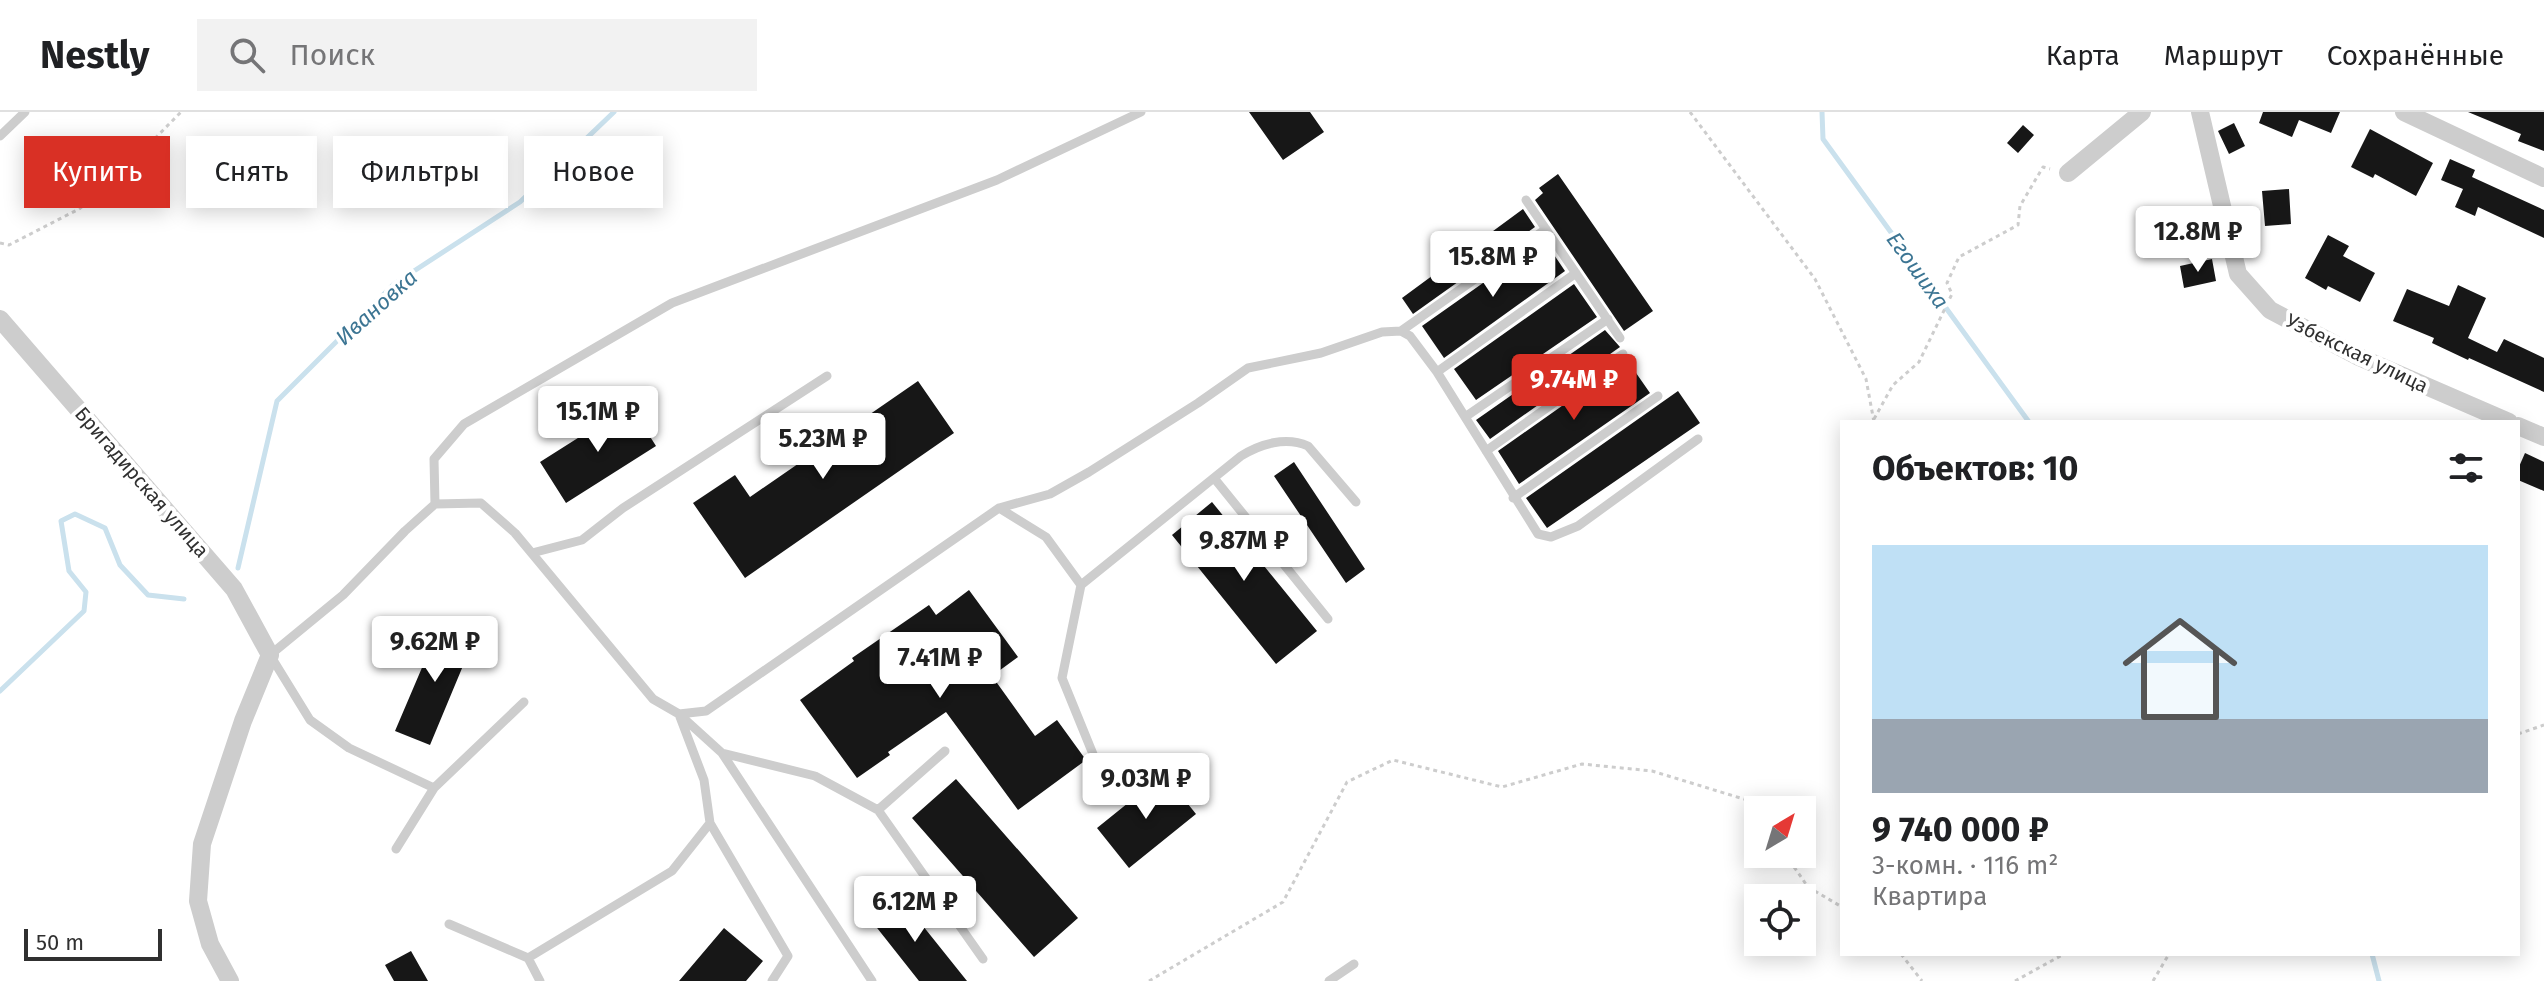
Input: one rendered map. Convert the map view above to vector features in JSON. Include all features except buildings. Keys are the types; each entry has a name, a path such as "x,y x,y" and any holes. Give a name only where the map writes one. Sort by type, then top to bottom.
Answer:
{"street":[{"path":"2068,173 2142,112"},
{"name":"Узбекская улица","path":"2200,112 2238,274 2270,310 2359,357 2504,420"},
{"path":"2404,112 2544,178"},
{"name":"Бригадирская улица","path":"0,319 234,589 270,655"},
{"path":"2520,427 2544,437"},
{"path":"230,981 210,944 198,901 202,844 243,721 270,655"}],"lane":[{"path":"0,136 25,112"},
{"path":"435,504 434,459 464,424 672,303 997,180 1141,112"},
{"path":"1526,200 1620,338"},
{"path":"1401,331 1546,229"},
{"path":"1437,372 1576,273"},
{"path":"1465,417 1608,319"},
{"path":"679,714 706,711 999,508 1050,494 1248,368 1321,353 1382,332 1401,331 1410,336 1437,372 1538,534 1551,537 1578,526 1698,439"},
{"path":"1486,451 1623,354"},
{"path":"532,553 582,540 623,508 827,376"},
{"path":"1513,498 1658,396"},
{"path":"1106,786 1062,678 1081,585 1253,449 1298,441 1308,446 1320,456 1356,502"},
{"path":"1214,478 1328,619"},
{"path":"434,788 349,748 310,720 270,655 343,595 435,504 481,503 515,533 653,699 679,714 722,753 872,981"},
{"path":"999,508 1046,537 1081,585"},
{"path":"396,849 434,788 524,702"},
{"path":"679,714 704,780 710,823 788,956 772,981"},
{"path":"878,810 945,751"},
{"path":"722,753 815,776 878,810 983,959"},
{"path":"528,958 672,871 710,823"},
{"path":"449,924 528,958 540,981"},
{"path":"1329,981 1354,964"}],"path":[{"path":"0,243 9,245 79,209 122,173 181,112"},
{"path":"1690,112 1815,279 1866,379 1874,420"},
{"path":"1874,420 1893,385 1919,362 1952,294 1947,283 1959,257 2018,225 2020,206 2043,167 2068,173"},
{"path":"2520,733 2544,725"},
{"path":"1149,981 1283,902 1347,782 1393,760 1502,787 1582,764 1652,771 1744,799"},
{"path":"1795,868 1808,887 1840,906"},
{"path":"1903,956 1922,981"},
{"path":"2015,981 2060,956"},
{"path":"2153,981 2168,956"}],"waterway":[{"name":"Ивановка","path":"238,568 277,401 394,284 520,202 614,112"},
{"name":"Егошиха","path":"1822,112 1823,139 2028,420"},
{"name":"Ивановка","path":"0,691 84,611 86,592 69,571 61,521 75,514 105,528 120,565 148,595 184,599"},
{"name":"Егошиха","path":"2373,956 2379,981"}]}
